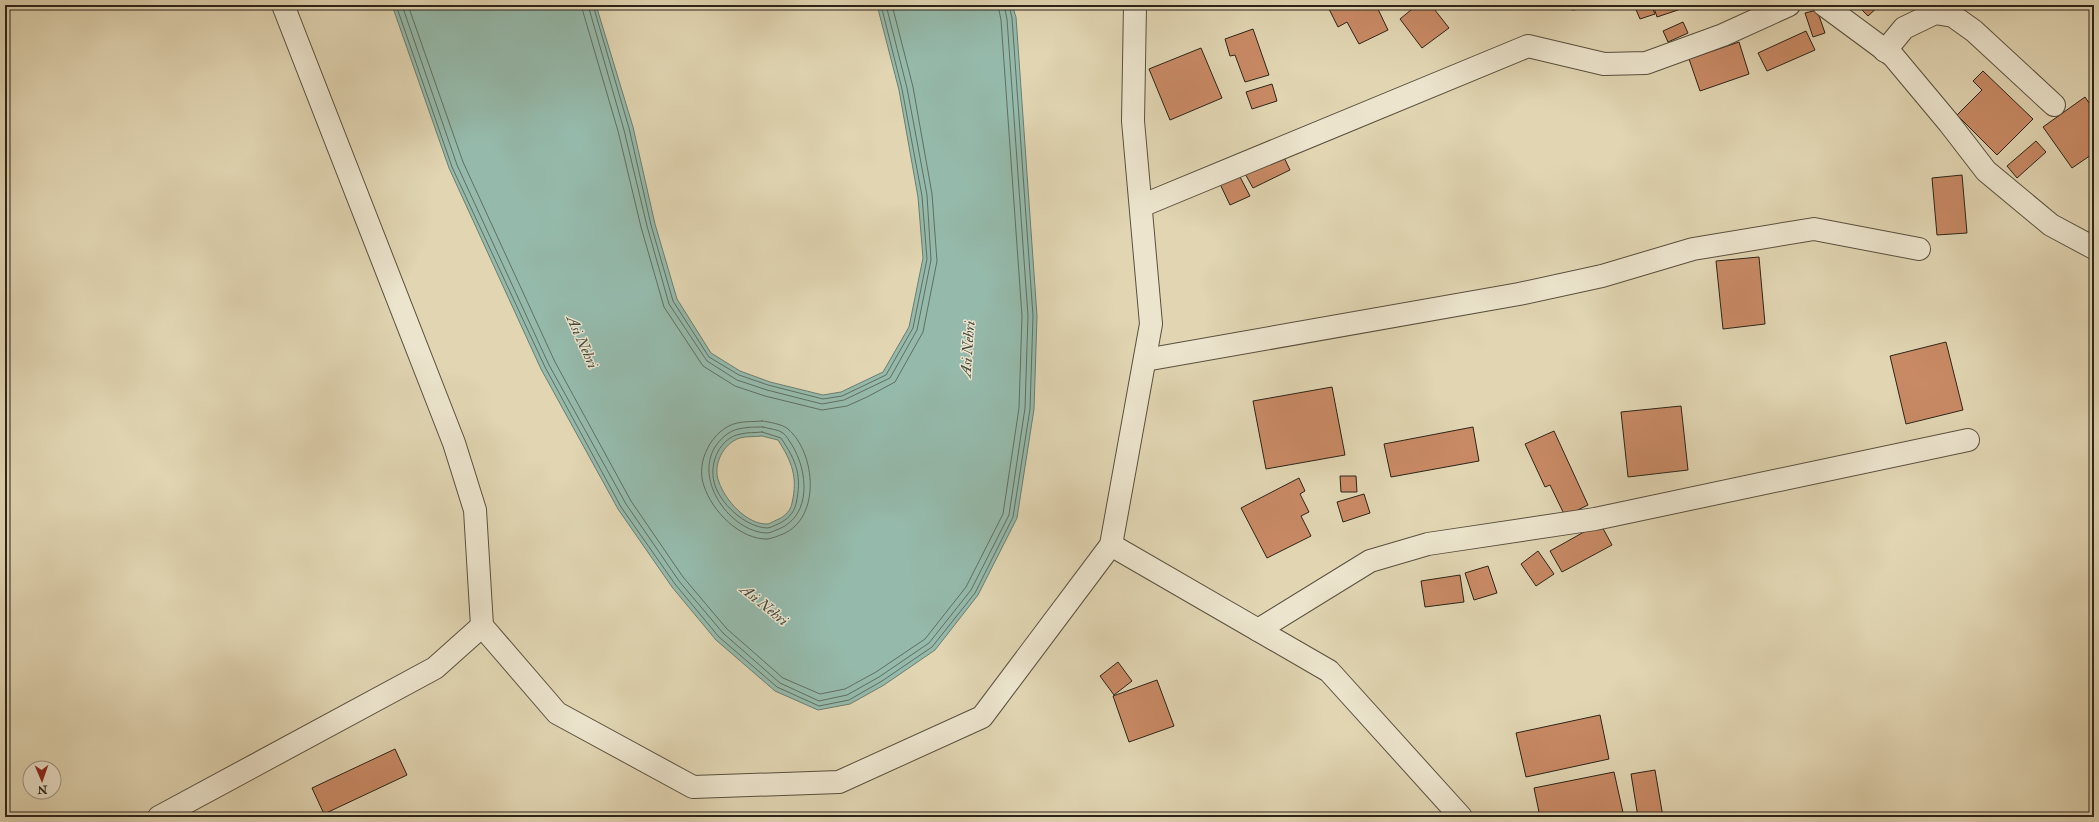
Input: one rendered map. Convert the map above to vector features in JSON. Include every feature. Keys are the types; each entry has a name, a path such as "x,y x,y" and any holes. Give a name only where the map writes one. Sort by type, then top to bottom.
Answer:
{"street":[{"path":"283,5 454,443 475,510 482,626 557,713 693,787 839,782 982,717 1111,545 1151,324 1133,120 1135,5"},
{"path":"1141,206 1528,46 1604,64 1646,63 1723,35 1789,5"},
{"path":"1824,5 1893,56 1924,92 1986,171 2051,225 2094,248"},
{"path":"1885,51 1904,28 1935,13 1954,16 1974,31 2054,105"},
{"path":"1145,360 1519,294 1602,276 1693,249 1814,229 1919,249"},
{"path":"1258,630 1370,561 1428,544 1595,519 1968,440"},
{"path":"1111,545 1329,672 1461,817"},
{"path":"159,817 435,668 482,626"}],"water":[{"name":"Asi Nehri","path":"392,5 596,5 633,127 655,224 677,299 711,353 740,371 770,382 823,395 841,392 883,372 909,327 923,258 918,197 899,90 877,5 1012,5 1016,17 1037,316 1034,409 1017,518 978,595 935,650 884,685 850,704 818,710 775,691 716,640 672,587 618,509 541,369 449,168","holes":["762,436 778,440 790,463 794,477 794,494 789,510 781,518 768,524 760,523 745,516 726,496 717,476 718,462 724,450 740,438"]}],"building":[{"path":"1327,5 1376,5 1388,30 1359,44 1347,22 1338,27"},
{"path":"1417,5 1431,5 1449,28 1422,48 1400,19"},
{"path":"1571,5 1622,5 1572,10"},
{"path":"1634,5 1651,5 1655,14 1640,19"},
{"path":"1653,5 1679,5 1681,9 1657,17"},
{"path":"1857,5 1880,5 1868,16"},
{"path":"1817,10 1825,33 1813,37 1805,13"},
{"path":"1683,22 1688,33 1668,42 1663,31"},
{"path":"1253,29 1269,75 1245,82 1235,55 1230,56 1225,39"},
{"path":"1806,31 1815,50 1767,71 1758,53"},
{"path":"1739,42 1749,74 1700,91 1689,59"},
{"path":"1201,48 1222,98 1170,120 1149,69"},
{"path":"1983,71 2033,119 1997,155 1957,115 1982,90 1973,81"},
{"path":"1272,84 1277,101 1252,109 1246,92"},
{"path":"2085,97 2094,110 2094,153 2072,168 2043,127"},
{"path":"2036,141 2046,152 2017,178 2007,166"},
{"path":"1281,151 1290,170 1253,188 1243,170"},
{"path":"1239,175 1250,196 1230,205 1220,184"},
{"path":"1962,175 1967,233 1937,235 1932,178"},
{"path":"1759,257 1765,324 1723,329 1716,261"},
{"path":"1946,342 1963,410 1906,424 1890,356"},
{"path":"1332,387 1345,455 1266,469 1253,401"},
{"path":"1681,406 1688,470 1628,477 1621,412"},
{"path":"1473,427 1479,461 1391,477 1384,444"},
{"path":"1554,431 1588,505 1565,516 1550,485 1545,487 1525,444"},
{"path":"1340,476 1356,476 1357,492 1341,492"},
{"path":"1299,478 1305,491 1300,494 1309,512 1301,516 1311,536 1267,558 1241,508"},
{"path":"1364,494 1370,513 1343,522 1337,502"},
{"path":"1600,523 1612,545 1562,572 1550,551"},
{"path":"1538,551 1554,574 1536,586 1521,564"},
{"path":"1488,566 1497,593 1474,600 1465,573"},
{"path":"1460,575 1464,602 1425,607 1421,581"},
{"path":"1118,662 1132,681 1114,695 1100,676"},
{"path":"1157,680 1174,726 1129,742 1113,696"},
{"path":"1600,715 1609,759 1526,777 1516,733"},
{"path":"395,749 407,775 324,814 312,788"},
{"path":"1655,770 1663,817 1638,817 1631,774"},
{"path":"1614,772 1624,817 1540,817 1534,788"}]}
